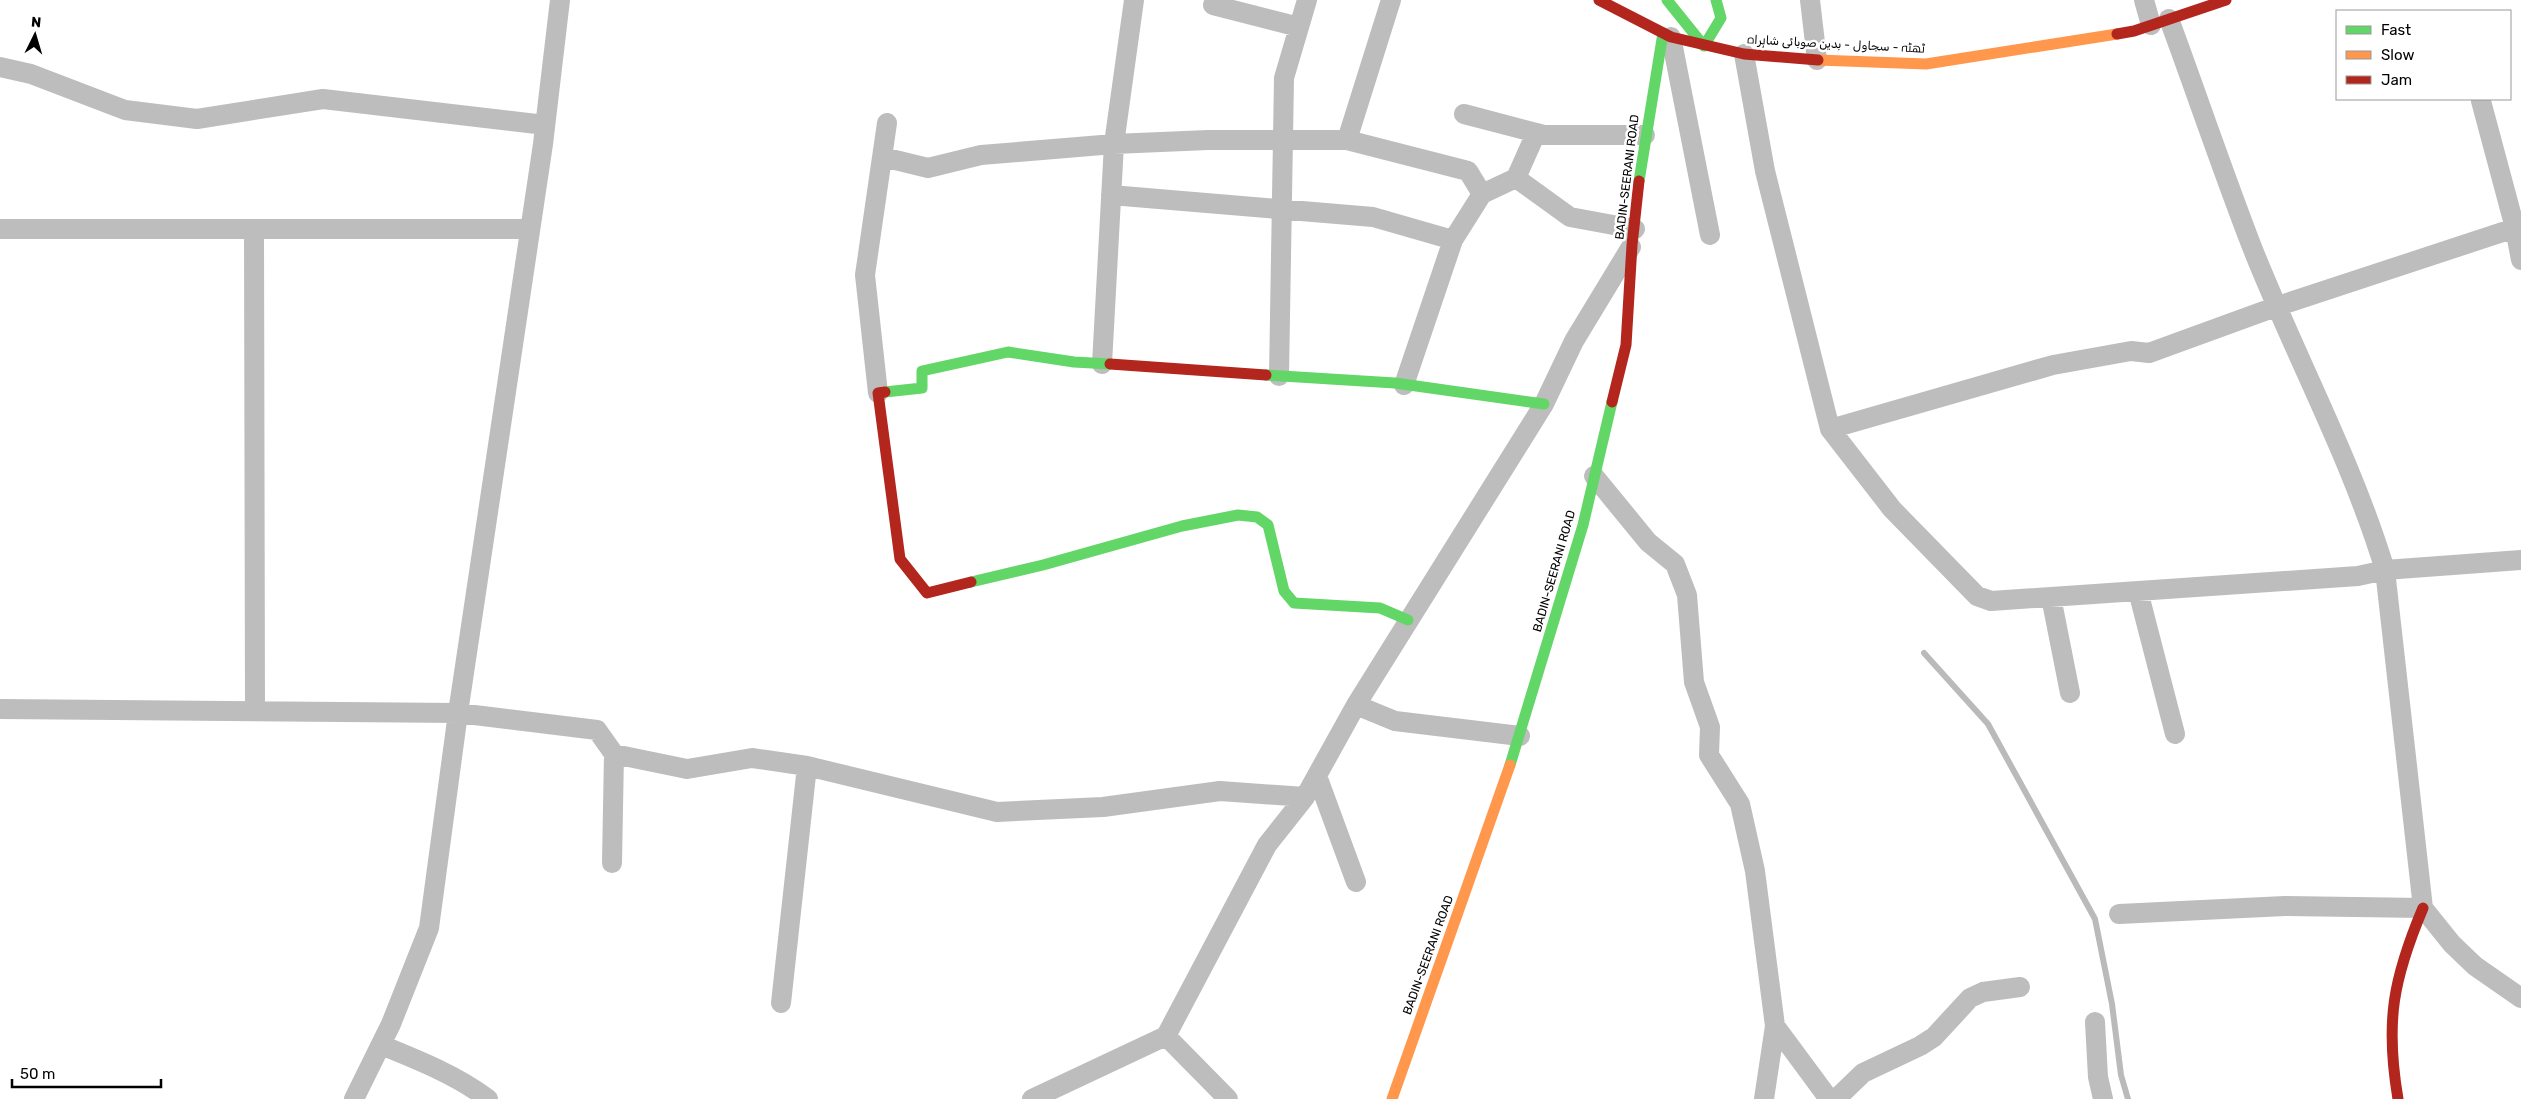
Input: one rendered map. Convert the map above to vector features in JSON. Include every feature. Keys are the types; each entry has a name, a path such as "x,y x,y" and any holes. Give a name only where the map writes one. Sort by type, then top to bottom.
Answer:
{"street":[{"path":"354,1099 381,1045 429,928 458,713 545,125 560,0"},
{"path":"1102,364 1114,144 1134,0"},
{"path":"1279,376 1284,78 1307,0"},
{"path":"1348,140 1391,0"},
{"name":"ٹھٹہ - سجاول - بدین صوبائی شاہراہ","path":"1599,0 1667,35 1704,46 1744,54 1817,60 1926,64 2134,30 2226,0"},
{"path":"1666,0 1704,46 1721,18 1716,0"},
{"path":"1810,0 1817,60"},
{"path":"2144,0 2160,22 2252,248 2349,469 2372,529 2385,570 2423,908 2404,950 2394,986 2390,1026 2393,1070 2398,1099"},
{"path":"1214,5 1299,27"},
{"path":"1667,35 1710,235"},
{"name":"BADIN-SEERANI ROAD","path":"1392,1099 1520,736 1582,525 1626,345 1634,237 1645,135 1667,35"},
{"path":"1744,54 1765,171 1830,429 1892,509 1977,596 1991,601 2358,576 2385,570 2521,560"},
{"path":"0,67 31,74 125,110 197,119 323,99 545,125"},
{"path":"2481,101 2518,227 2521,260"},
{"path":"1464,114 1544,135 1645,135"},
{"path":"887,123 865,275 878,393 900,558 927,593 1043,565 1182,526 1238,515 1257,517 1268,525 1284,591 1294,603 1380,608 1408,620"},
{"path":"1404,385 1452,240 1482,194 1516,178 1536,133"},
{"path":"882,157 928,168 981,155 1114,144 1348,140 1468,171 1482,194"},
{"path":"1032,1099 1166,1036 1267,845 1305,797 1356,705 1544,404 1574,341 1634,237 1570,217 1516,178"},
{"path":"1111,195 1373,217 1452,240"},
{"path":"1830,429 2053,365 2131,351 2149,353 2278,306 2518,227"},
{"path":"0,229 530,228"},
{"path":"254,229 255,711"},
{"path":"878,393 922,388 922,371 1008,352 1102,364 1404,385 1544,404"},
{"path":"1594,476 1648,542 1675,564 1687,595 1694,682 1710,727 1709,755 1740,804 1755,871 1775,1026 1764,1099"},
{"path":"2138,591 2175,734"},
{"path":"2051,597 2070,693"},
{"path":"1356,705 1395,721 1520,736"},
{"path":"0,709 458,713 597,730 614,754 612,863"},
{"path":"614,754 686,769 752,758 808,766 997,812 1103,807 1220,791 1305,797"},
{"path":"781,1003 808,766"},
{"path":"1317,776 1356,882"},
{"path":"2119,914 2285,906 2423,908"},
{"path":"2423,908 2452,944 2475,966 2521,998"},
{"path":"1836,1099 1862,1073 1934,1037 1970,998 1982,992 2020,987"},
{"path":"2095,1022 2098,1077 2103,1099"},
{"path":"1775,1026 1830,1099"},
{"path":"1166,1036 1228,1099"},
{"path":"381,1045 430,1065 488,1099"}],"waterway":[{"path":"1924,653 1988,724 2095,919 2112,1004 2121,1075 2128,1099"}],"traffic: fast":[{"path":"1667,0 1704,46 1721,18 1716,0"},
{"path":"1639,181 1663,33"},
{"path":"885,392 922,388 922,371 1008,352 1074,362 1110,364"},
{"path":"1266,375 1395,383 1544,404"},
{"path":"1510,765 1583,525 1612,402"},
{"path":"971,582 1043,565 1182,526 1238,515 1257,517 1268,525 1284,591 1294,603 1380,608 1408,620"}],"traffic: slow":[{"path":"1818,60 1926,64 2117,34"},
{"path":"1392,1099 1510,765"}],"traffic: jam":[{"path":"1599,0 1671,37 1744,54 1818,60"},
{"path":"2117,34 2134,31 2226,0"},
{"path":"1612,402 1626,345 1632,245 1639,181"},
{"path":"1110,364 1266,375"},
{"path":"885,392 878,393 900,559 927,593 971,582"},
{"path":"2398,1099 2392,1047 2394,1001 2398,979 2423,908"}]}
